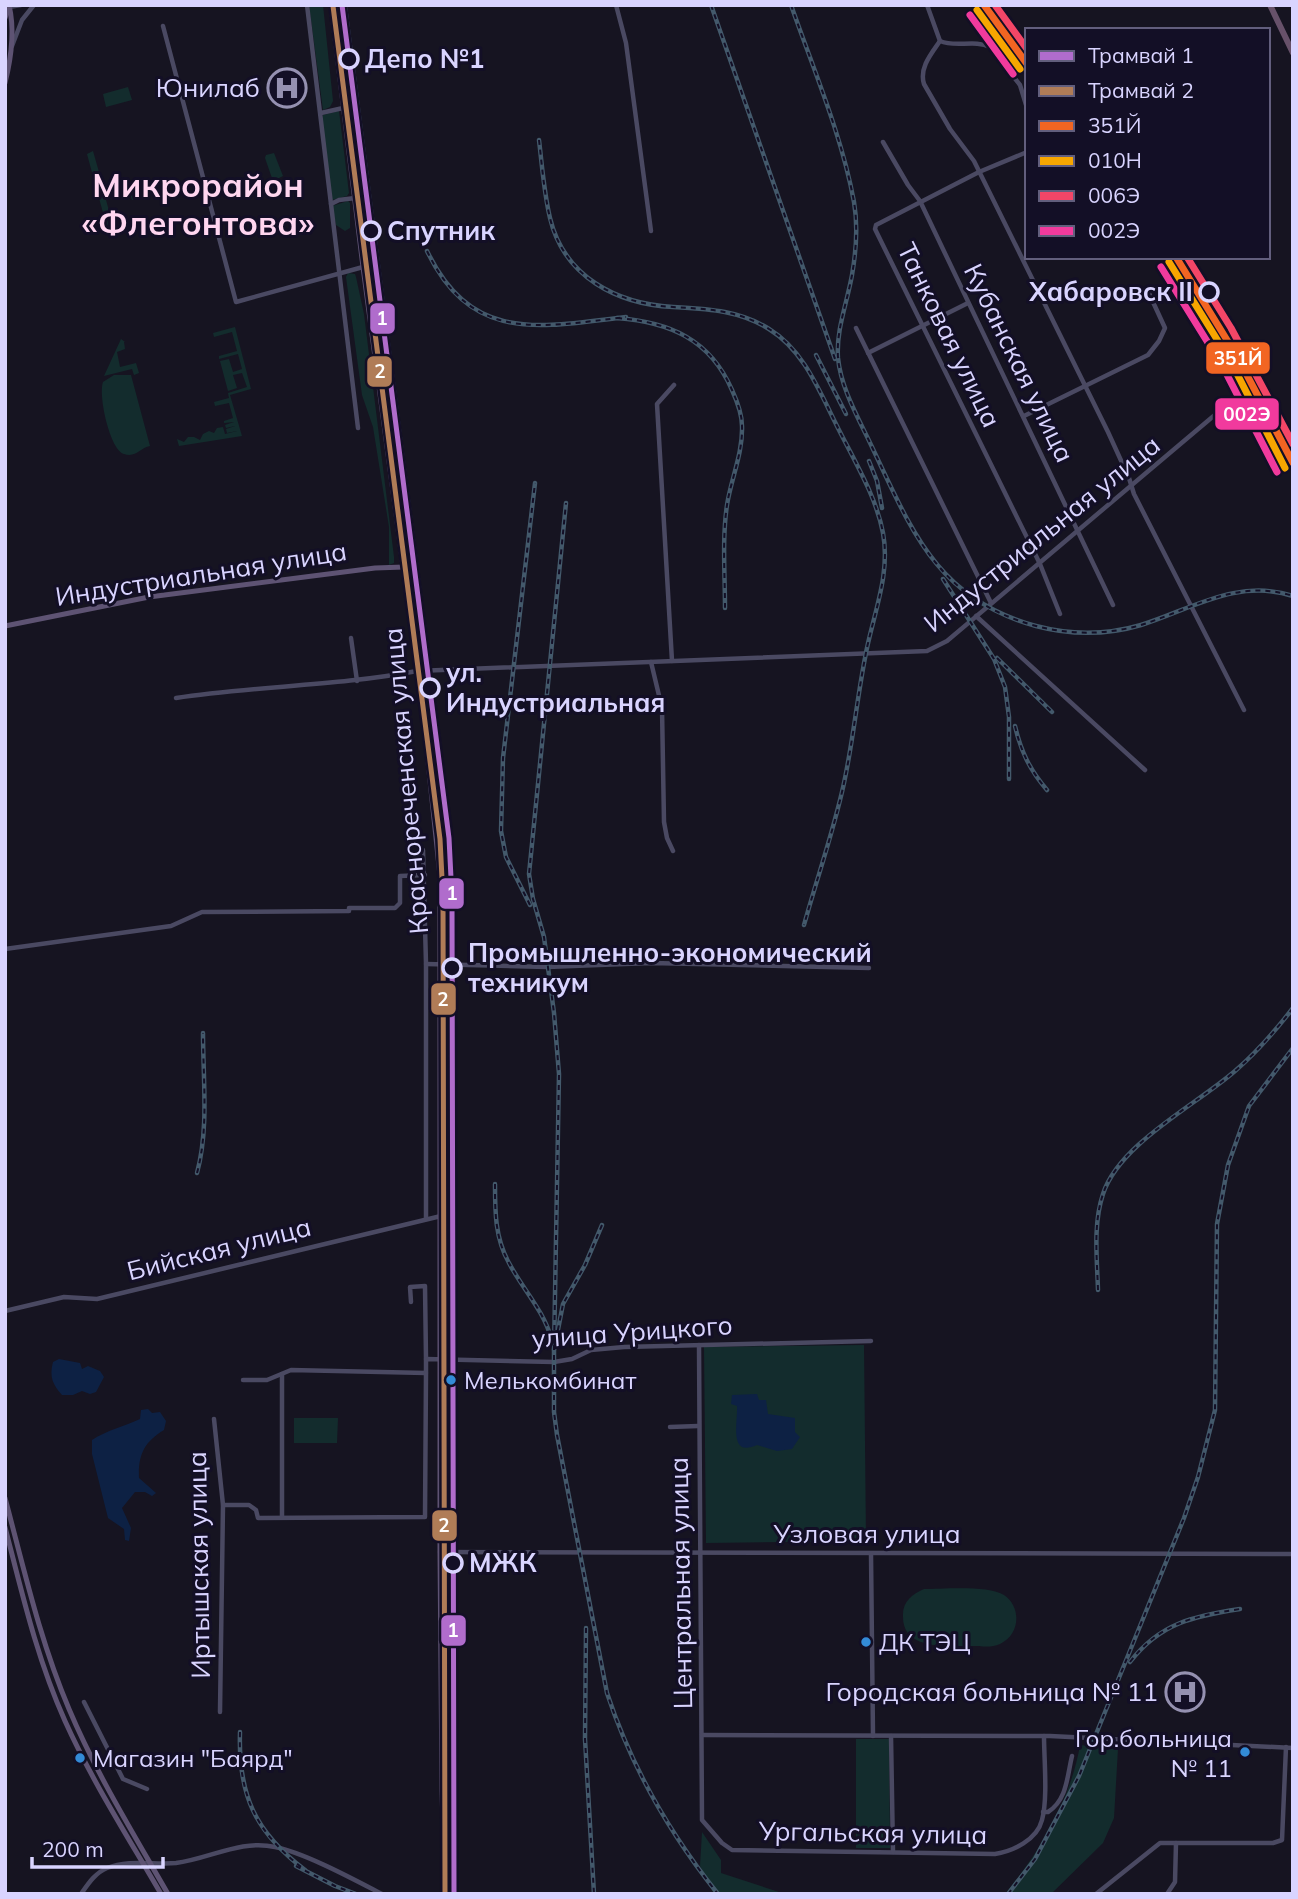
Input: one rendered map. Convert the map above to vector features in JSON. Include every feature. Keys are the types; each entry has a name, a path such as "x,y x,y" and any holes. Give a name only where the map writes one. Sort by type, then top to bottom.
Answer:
{"highway":[{"path":"1270,5 1293,53"}],"main road":[{"name":"Краснореченская улица","path":"331,5 404,567 440,876 440,1552 444,1892"},
{"path":"5,18 9,6"},
{"path":"5,83 12,16 9,6"},
{"name":"Индустриальная улица","path":"5,626 149,597 375,568 404,567"},
{"path":"5,1498 39,1628 64,1697 86,1748 167,1894"},
{"path":"5,1527 33,1634 57,1700 86,1763 161,1894"}],"street":[{"path":"9,6 21,5"},
{"path":"9,60 18,27 34,5"},
{"path":"307,5 358,428"},
{"path":"616,5 626,43 651,231"},
{"path":"927,5 940,41"},
{"path":"163,26 236,302 363,267"},
{"path":"940,41 951,45 972,43 990,47 1020,85 1025,101"},
{"path":"940,41 924,67 922,80 950,128 974,161 1244,710"},
{"path":"321,113 343,108"},
{"name":"Кубанская улица","path":"883,142 920,201 1113,605"},
{"name":"Танковая улица","path":"1025,153 920,201 876,225 875,229 1040,564 1060,614"},
{"path":"331,204 355,198"},
{"path":"1024,416 1144,359 1165,332 1164,324 1147,289"},
{"path":"868,353 968,303"},
{"path":"856,328 991,603"},
{"path":"671,661 657,404 674,385"},
{"name":"Индустриальная улица","path":"176,698 236,689 357,681 417,671 875,655 935,649 1079,532 1242,391"},
{"path":"976,616 1145,771"},
{"path":"351,638 357,681"},
{"path":"651,662 662,708 664,822 673,851"},
{"path":"423,850 426,1218"},
{"path":"5,948 171,926 202,912 395,908 400,903 400,876 425,875"},
{"path":"426,964 547,967 651,963 869,968"},
{"name":"Бийская улица","path":"5,1311 64,1297 97,1298 441,1216"},
{"path":"223,1505 249,1505 256,1510 258,1518 425,1517 425,1286 410,1287 411,1302"},
{"name":"улица Урицкого","path":"426,1359 554,1362 572,1359 591,1350 624,1347 871,1341"},
{"name":"Центральная улица","path":"699,1345 702,1820"},
{"path":"243,1380 267,1380 291,1370 426,1373"},
{"path":"282,1374 282,1517"},
{"name":"Иртышская улица","path":"214,1419 223,1505 220,1712"},
{"path":"670,1427 698,1426"},
{"name":"Узловая улица","path":"440,1552 1293,1554"},
{"path":"871,1554 873,1736"},
{"path":"84,1702 123,1779 147,1789"},
{"path":"702,1735 1044,1736 1293,1748"},
{"path":"1043,1812 1044,1736"},
{"path":"891,1737 893,1852"},
{"path":"1096,1894 1160,1843 1273,1843 1282,1840 1286,1747"},
{"name":"Ургальская улица","path":"702,1820 722,1843 732,1850 1004,1853 1028,1839 1042,1822 1043,1812 1055,1807 1062,1798 1072,1756"},
{"path":"1167,1894 1175,1882 1176,1843"},
{"path":"81,1894 92,1878 102,1870 119,1864 176,1863 242,1846 265,1845 288,1850 382,1894"}],"green space":[{"path":"309,5 323,5 333,101 330,107 323,110"},
{"path":"128,87 132,100 106,107 103,94"},
{"path":"339,111 349,193 332,200 322,118 323,115"},
{"path":"93,151 103,186 100,188 103,189 114,229 108,231 87,154"},
{"path":"274,153 283,176 273,181 265,158 266,155"},
{"path":"153,181 156,193 132,200 128,188"},
{"path":"348,201 350,228 345,231 336,225 332,206"},
{"path":"348,273 355,274 364,314 394,557 394,563 389,565 389,527 373,427 362,395 346,277"},
{"path":"235,327 251,389 230,395 242,436 179,446 177,439 184,442 188,437 194,437 200,440 203,434 209,431 214,433 217,428 223,427 225,434 237,431 227,433 226,429 235,426 226,428 225,425 234,422 224,423 233,418 229,403 215,406 214,402 229,398 228,393 247,387 242,373 233,375 237,388 228,391 220,361 229,359 233,372 242,369 238,354 219,359 219,356 237,351 232,332 214,337 213,333"},
{"path":"121,339 125,342 125,349 117,352 120,367 136,363 139,373 134,375 132,369 104,376"},
{"path":"114,375 131,375 150,446 132,455 119,450 106,421 102,398 103,382"},
{"path":"864,1345 866,1541 706,1543 704,1347"},
{"path":"294,1418 338,1418 337,1443 294,1443"},
{"path":"965,1588 1004,1595 1014,1606 1015,1628 1007,1640 992,1646 944,1646 920,1642 911,1637 905,1629 903,1612 909,1599 924,1589"},
{"path":"856,1739 889,1739 890,1848 856,1848"},
{"path":"1080,1745 1118,1749 1114,1818 1103,1843 1051,1894 1005,1894 1042,1843 1062,1805"},
{"path":"702,1832 721,1860 721,1873 785,1894 714,1894 700,1866"}],"water":[{"path":"59,1359 80,1363 82,1369 88,1366 100,1371 104,1377 96,1392 90,1394 82,1391 73,1395 62,1395 52,1376 53,1362"},
{"path":"757,1394 759,1400 766,1400 768,1414 795,1418 795,1432 800,1437 792,1449 777,1451 757,1445 748,1448 738,1443 737,1406 731,1404 732,1395"},
{"path":"148,1409 152,1413 160,1412 166,1421 164,1430 147,1444 140,1462 139,1478 156,1493 152,1496 145,1492 135,1492 122,1508 131,1528 129,1541 125,1540 124,1529 108,1518 92,1454 92,1440 140,1419 141,1410"}],"tram line":[{"name":"1","path":"342,5 449,838 452,898 454,1894"},
{"path":"346,5 451,828 456,1171 454,1561 457,1894"},
{"name":"2","path":"333,6 440,839 443,898 445,1894"}],"railway":[{"path":"711,5 835,359"},
{"path":"791,5 835,127 855,211 853,266 839,337 840,370 851,404 901,507 932,558 951,580 974,598 1002,614 1036,626 1062,631 1088,633 1128,628 1234,593 1272,591 1293,596"},
{"path":"975,5 1025,68"},
{"path":"539,140 550,218 557,239 580,271 613,293 632,300 652,305 734,314 758,323 781,338 800,359 816,383 863,476 880,519 885,549 883,581 865,658 844,783 804,925"},
{"path":"427,251 445,281 465,302 487,315 511,323 565,324 626,317"},
{"path":"617,318 654,324 686,336 700,346 723,372 737,403 742,421 742,436 725,518 725,608"},
{"path":"816,355 846,414"},
{"path":"869,461 877,481 882,508"},
{"path":"530,905 506,857 501,831 503,758 535,483"},
{"path":"554,1350 559,1074 544,937 529,874 566,503"},
{"path":"943,579 994,659 1005,687 1009,717 1009,779"},
{"path":"997,658 1052,712"},
{"path":"1015,726 1027,760 1047,790"},
{"path":"1098,1290 1098,1217 1103,1194 1112,1176 1125,1158 1160,1126 1243,1064 1293,1008"},
{"path":"197,1173 204,1121 203,1033"},
{"path":"1008,1894 1035,1859 1079,1776 1184,1518 1198,1477 1215,1410 1217,1224 1228,1165 1249,1106 1293,1048"},
{"path":"495,1184 498,1234 504,1254 543,1318 551,1338"},
{"path":"602,1225 585,1265 563,1304 554,1350 554,1412 557,1435 607,1693 628,1747 653,1798 684,1848 718,1894"},
{"path":"1130,1662 1153,1638 1166,1630 1193,1619 1240,1609"},
{"path":"586,1628 585,1739 594,1894"},
{"path":"240,1732 242,1775 253,1810 273,1841 305,1870"},
{"path":"296,1866 356,1894"}],"transit line":[{"name":"351Й","path":"984,5 1025,61"},
{"name":"006Э","path":"995,5 1025,46"},
{"name":"010Н","path":"977,10 1020,69"},
{"name":"002Э","path":"970,15 1013,74"},
{"name":"351Й","path":"1177,259 1238,358 1293,463"},
{"name":"006Э","path":"1188,259 1231,328 1293,444"},
{"name":"010Н","path":"1169,262 1231,362 1285,468"},
{"name":"002Э","path":"1161,267 1223,367 1277,472"}],"place":[{"name":"Депо №1","path":"349,59"},
{"name":"Юнилаб","path":"287,88"},
{"name":"Спутник","path":"371,231"},
{"name":"Хабаровск II","path":"1209,292"},
{"name":"ул. Индустриальная","path":"430,688"},
{"name":"Промышленно-экономический техникум","path":"452,968"},
{"name":"Мелькомбинат","path":"451,1380"},
{"name":"МЖК","path":"453,1563"},
{"name":"ДК ТЭЦ","path":"866,1642"},
{"name":"Городская больница № 11","path":"1185,1692"},
{"name":"Гор.больница № 11","path":"1245,1752"},
{"name":"Магазин \"Баярд\"","path":"80,1758"}],"district":[{"name":"Микрорайон «Флегонтова»","path":"198,204"}]}
